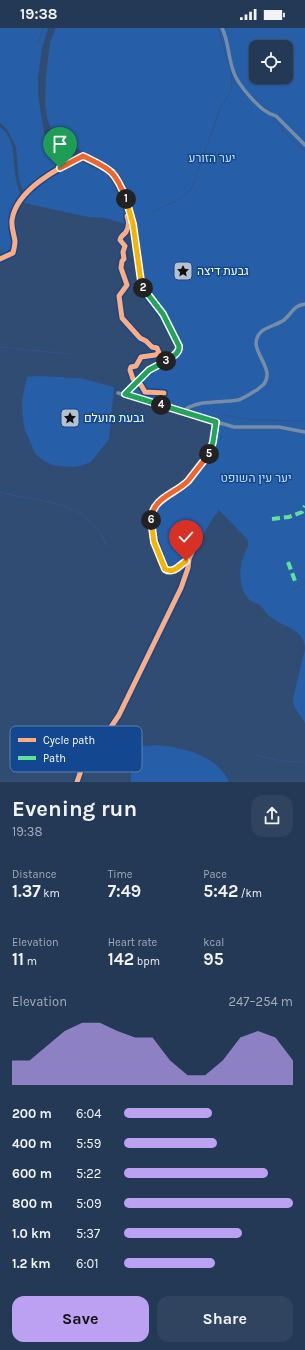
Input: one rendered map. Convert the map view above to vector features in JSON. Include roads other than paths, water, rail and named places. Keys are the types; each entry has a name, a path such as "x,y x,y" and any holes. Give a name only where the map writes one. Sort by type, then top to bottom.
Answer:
{"street":[{"path":"222,28 226,35 234,73 240,85 261,108 270,115 276,116 305,145"},
{"path":"0,260 12,253 15,243 11,222 16,205 23,196 43,179 83,156 109,170 116,177 131,213 142,286 144,291 163,314 180,348 171,358 146,373 125,394"},
{"path":"188,414 187,408 196,404 238,400 264,385 267,375 264,364 256,349 256,339 262,331 270,326 279,324 286,319 296,306 305,304"},
{"path":"118,393 234,427 279,427 305,432"},
{"path":"189,559 174,570 168,571 165,569 153,537 151,518 152,512 160,501 187,482 209,454 213,442 216,422"},
{"path":"112,726 119,716 131,688 181,588 188,568 189,559 196,543"},
{"path":"77,782 80,772"}],"waterway":[{"path":"37,44 44,28"},
{"path":"153,212 176,201 191,190 220,109 231,91 232,76 218,28"},
{"path":"232,81 239,86"},
{"path":"253,97 268,111"},
{"path":"275,117 284,132 305,151"},
{"path":"0,252 4,247"},
{"path":"0,347 70,354"},
{"path":"222,415 255,420 305,421"},
{"path":"0,492 51,502 75,511 96,527 107,546"},
{"path":"292,590 305,583"},
{"path":"257,755 277,760 305,763"}],"place":[{"name":"גבעת דיצה","path":"183,271"},
{"name":"גבעת מועלם","path":"70,418"}],"park label":[{"name":"יער הזורע","path":"212,158"},
{"name":"יער עין השופט","path":"256,478"}]}
